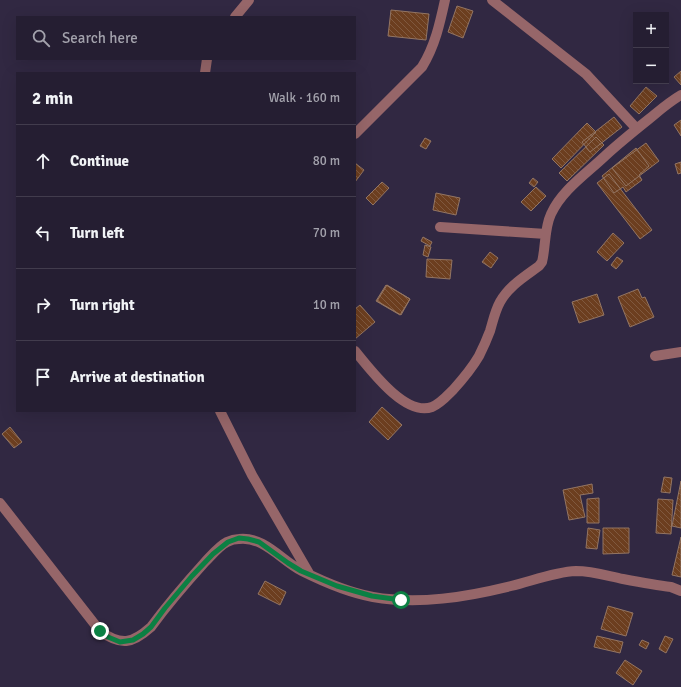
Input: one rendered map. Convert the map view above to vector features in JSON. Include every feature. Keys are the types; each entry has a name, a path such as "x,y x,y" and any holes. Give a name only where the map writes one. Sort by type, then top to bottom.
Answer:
{"street":[{"path":"236,16 249,0"},
{"path":"356,133 422,67 430,55 445,0"},
{"path":"492,0 586,74 636,128"},
{"path":"205,72 207,60"},
{"path":"356,352 389,390 408,404 421,409 432,407 445,398 460,382 478,356 490,331 493,317 509,290 516,282 540,266 550,215 559,200 575,183 636,128 665,104 681,95"},
{"path":"440,227 546,234"},
{"path":"655,356 681,352"},
{"path":"220,412 252,475 310,575"},
{"path":"0,503 100,631 108,637 120,642 133,640 143,634 151,627 192,576 213,554 228,542 239,538 259,542 288,563 310,575 337,586 372,596 401,600 423,600 480,593 575,571 589,572 671,587 681,591"}],"building":[{"path":"457,6 473,11 463,38 448,32"},
{"path":"391,10 429,14 426,40 388,36"},
{"path":"681,71 681,85 674,77"},
{"path":"646,87 657,96 639,114 630,106"},
{"path":"614,117 622,127 590,152 582,142"},
{"path":"681,120 681,136 674,125"},
{"path":"587,123 596,132 561,168 552,159"},
{"path":"596,137 604,145 567,181 559,173"},
{"path":"425,138 431,141 426,149 420,146"},
{"path":"646,143 659,161 626,186 612,168"},
{"path":"636,148 649,166 639,175 642,180 626,192 623,187 614,193 602,176"},
{"path":"681,162 681,173 678,174 675,164"},
{"path":"356,164 364,170 356,181"},
{"path":"609,174 652,230 640,239 597,183"},
{"path":"533,178 538,182 534,187 529,183"},
{"path":"382,182 389,188 373,205 366,198"},
{"path":"536,187 546,196 531,211 521,202"},
{"path":"436,193 460,198 456,215 433,210"},
{"path":"613,233 624,243 607,261 597,252"},
{"path":"423,237 432,242 430,246 421,241"},
{"path":"425,245 431,247 428,257 423,255"},
{"path":"490,252 498,258 491,268 482,262"},
{"path":"617,257 623,261 616,269 611,265"},
{"path":"427,259 452,260 450,279 426,277"},
{"path":"386,285 410,299 400,315 376,301"},
{"path":"387,285 410,299 401,315 377,301"},
{"path":"638,289 642,298 645,297 654,317 630,327 618,297"},
{"path":"597,294 604,315 579,323 572,302"},
{"path":"360,305 375,322 356,338 356,308"},
{"path":"382,407 402,425 388,440 369,422"},
{"path":"10,427 22,442 14,448 2,434"},
{"path":"664,477 672,478 670,493 661,492"},
{"path":"681,481 681,528 672,526"},
{"path":"592,484 593,493 580,495 585,517 569,520 563,490"},
{"path":"599,498 599,523 587,523 587,499"},
{"path":"658,499 673,500 671,534 656,533"},
{"path":"588,528 600,530 597,549 586,548"},
{"path":"603,528 629,528 629,553 603,554"},
{"path":"681,537 681,577 672,575"},
{"path":"265,581 286,592 280,605 258,594"},
{"path":"608,606 633,613 626,636 601,629"},
{"path":"597,636 623,642 620,653 594,647"},
{"path":"665,636 673,639 666,653 659,649"},
{"path":"642,640 649,643 646,649 639,645"},
{"path":"625,660 642,671 633,685 616,673"}],"route":[{"path":"100,631 108,637 120,642 133,640 143,634 151,627 192,576 213,554 228,542 239,538 259,542 301,571 337,586 372,596 401,600"}]}
